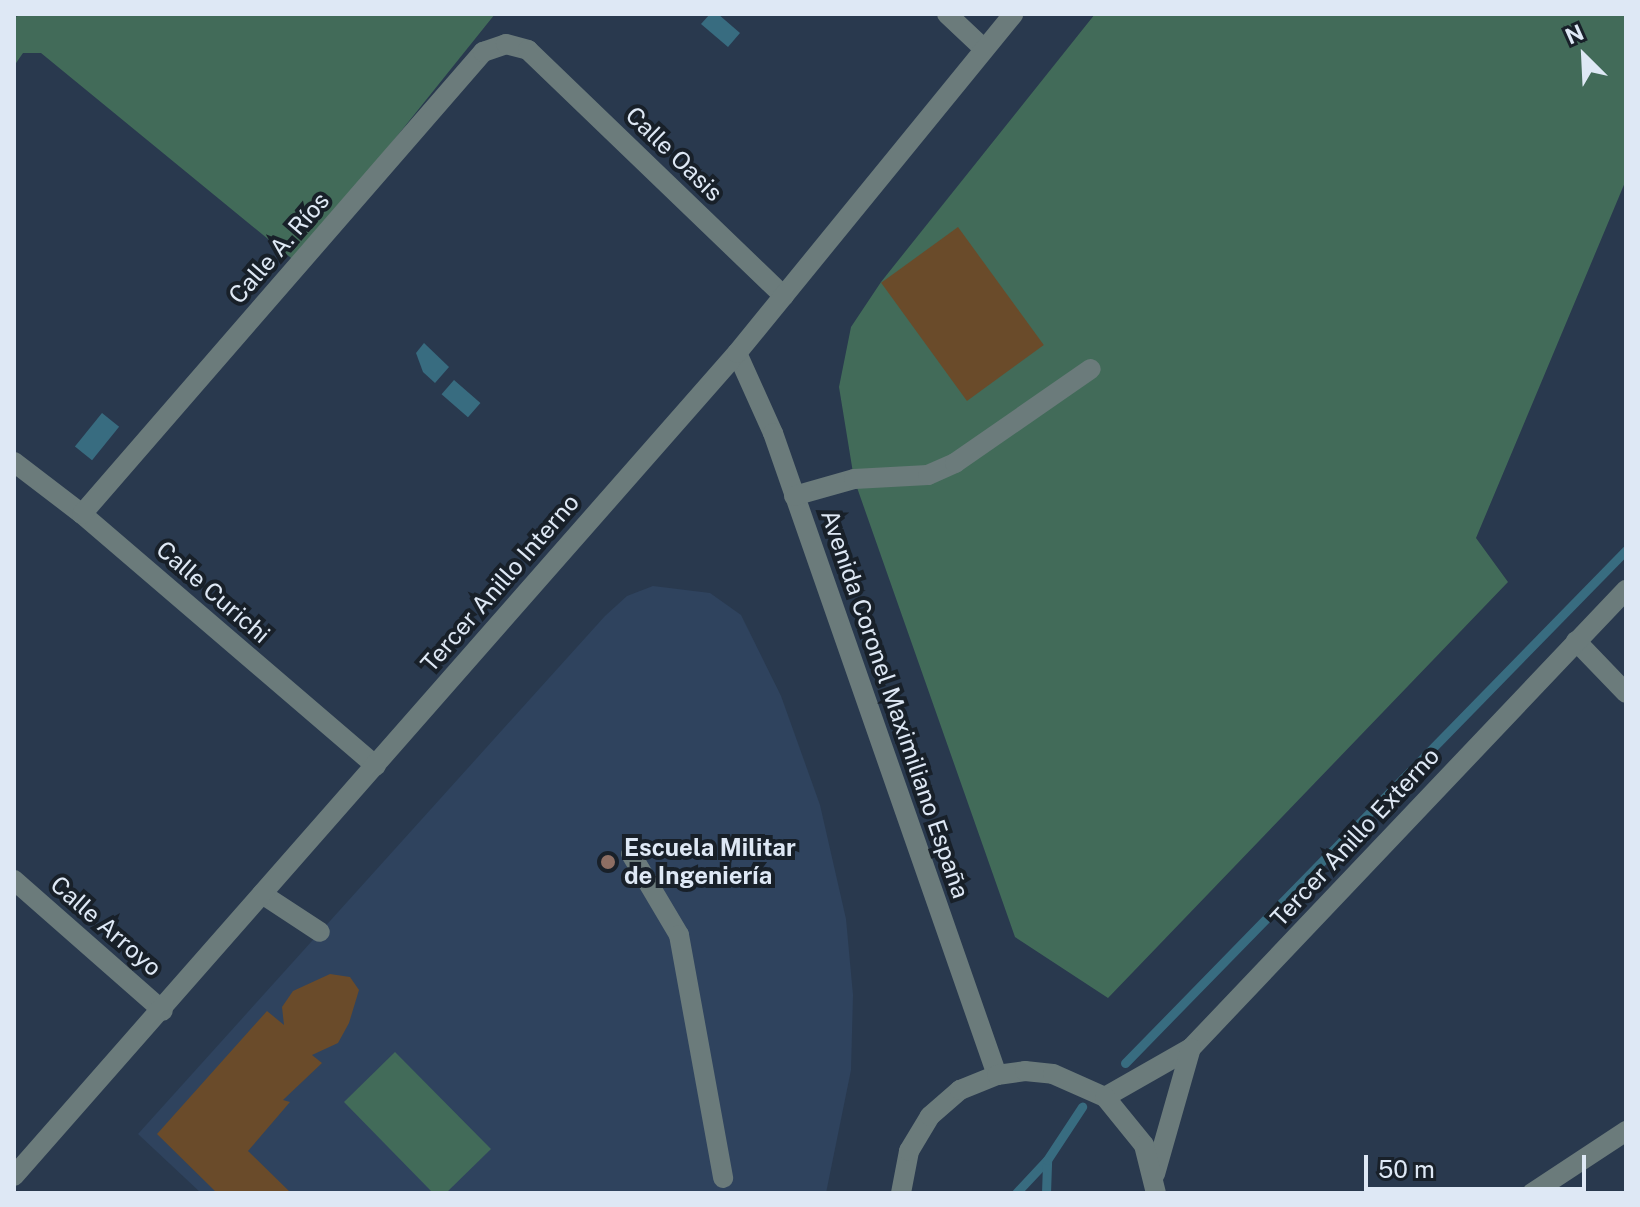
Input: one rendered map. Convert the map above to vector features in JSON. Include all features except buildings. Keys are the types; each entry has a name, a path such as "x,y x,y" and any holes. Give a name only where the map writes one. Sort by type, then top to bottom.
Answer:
{"street":[{"path":"947,14 983,48"},
{"name":"Tercer Anillo Interno","path":"14,1176 163,1011 737,353 1013,14"},
{"name":"Calle A. Ríos","path":"82,514 483,52 506,44 528,50"},
{"name":"Calle Oasis","path":"528,50 784,296"},
{"name":"Avenida Coronel Maximiliano España","path":"737,353 794,496 997,1075"},
{"path":"794,496 854,479 928,475 955,463 1091,369"},
{"name":"Calle Curichi","path":"14,462 82,514 376,766"},
{"name":"Tercer Anillo Externo","path":"1105,1097 1191,1048 1626,590"},
{"path":"1576,641 1626,693"},
{"path":"631,854 679,935 723,1178"},
{"name":"Calle Arroyo","path":"14,880 163,1011"},
{"path":"262,894 320,932"},
{"path":"1155,1185 1191,1048"},
{"path":"899,1192 909,1151 930,1116 960,1090 997,1075 1053,1074 1105,1097 1144,1145 1155,1185"},
{"path":"1532,1193 1626,1131"}],"shaded area":[{"path":"710,14 718,14 740,33 728,47 701,24"},
{"path":"424,343 449,367 435,383 423,372 416,353"},
{"path":"454,380 480,403 468,417 442,394"},
{"path":"102,413 119,427 92,460 75,446"},
{"name":"Escuela Militar de Ingeniería","path":"653,586 710,593 741,615 781,696 820,805 846,919 853,995 851,1070 826,1193 201,1193 138,1134 605,616 627,596"}],"green space":[{"path":"27,14 495,14 296,262 41,53 23,53 14,66 14,17"},
{"path":"1095,14 1626,14 1626,180 1476,538 1508,582 1108,998 1015,937 854,479 839,387 851,327 881,282"},
{"path":"395,1052 491,1149 446,1193 433,1193 344,1102"}],"waterway":[{"path":"1125,1063 1626,550"},
{"path":"1046,1193 1047,1160 1082,1107"},
{"path":"1016,1193 1047,1160"}],"place":[{"name":"Escuela Militar de Ingeniería","path":"608,862"}]}
